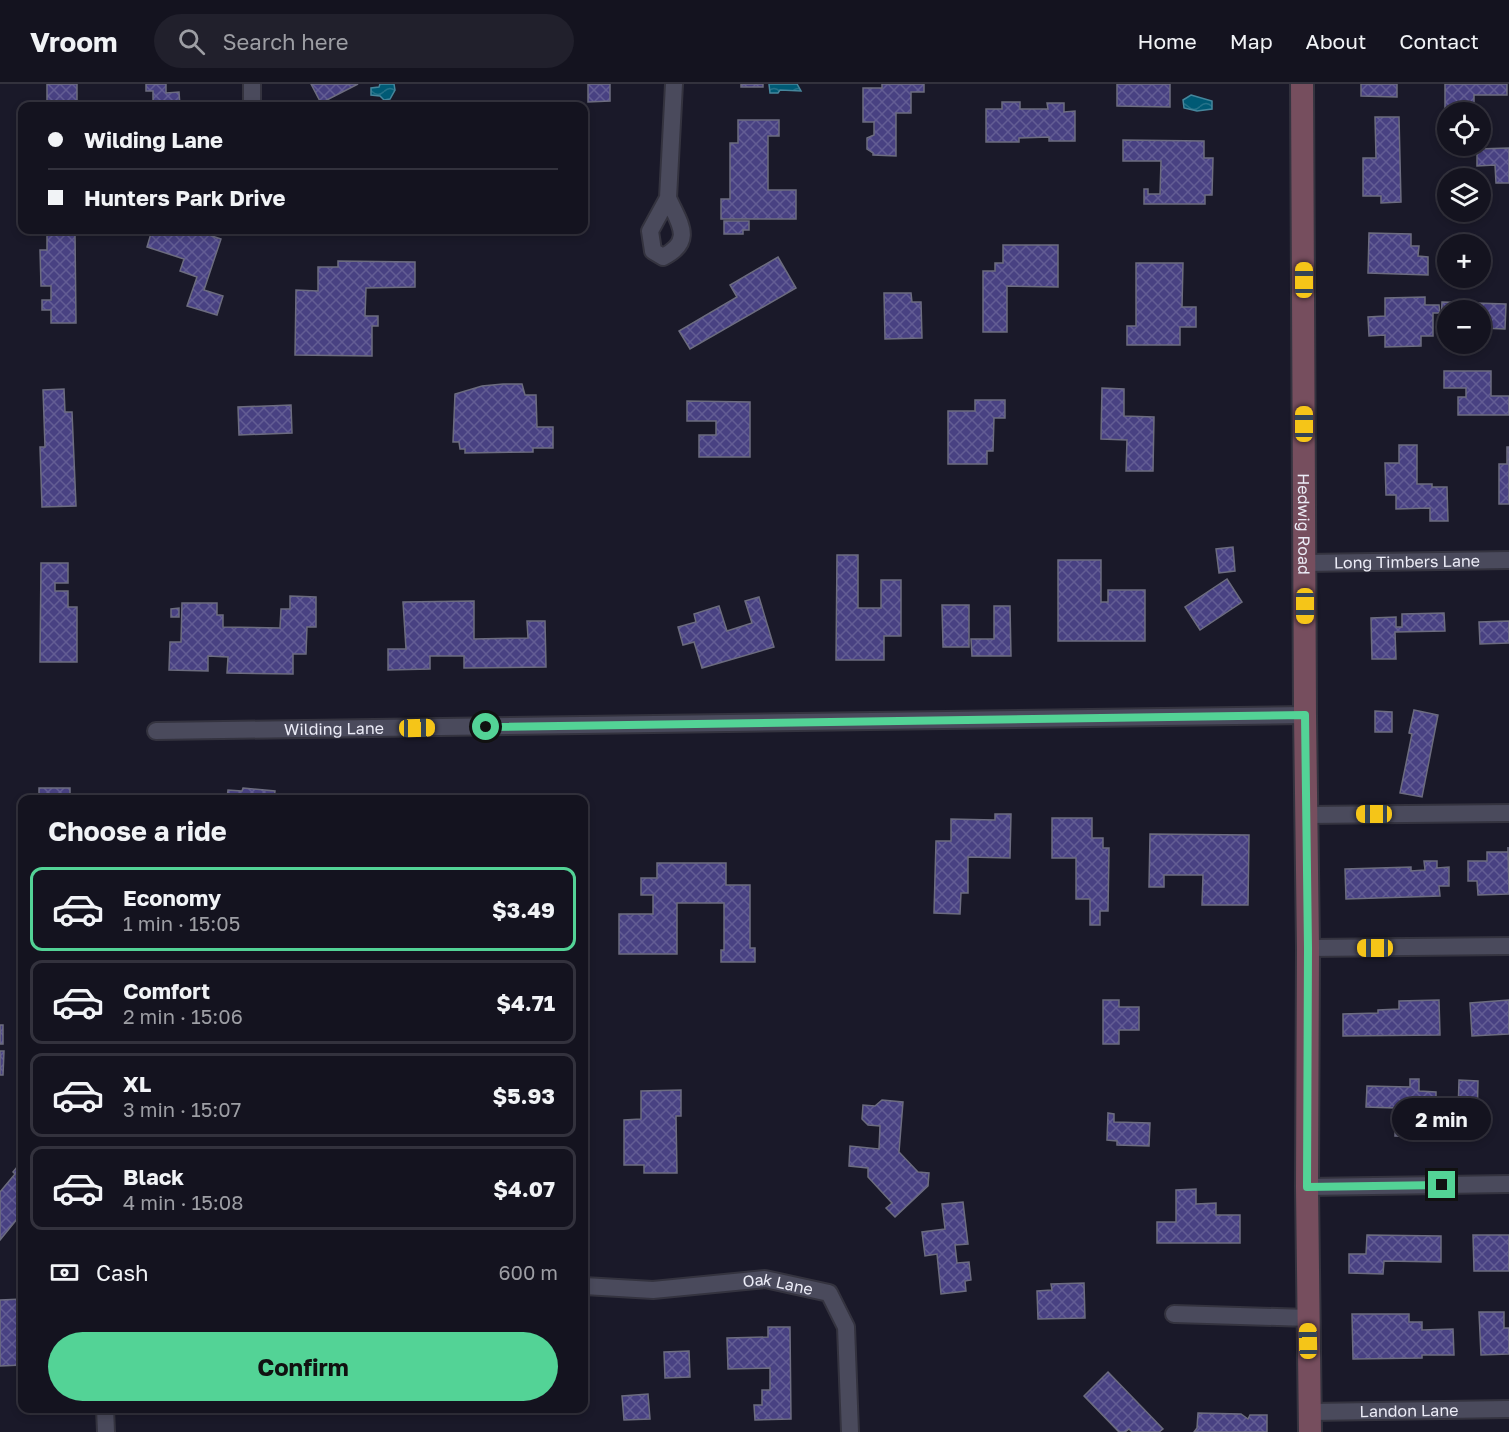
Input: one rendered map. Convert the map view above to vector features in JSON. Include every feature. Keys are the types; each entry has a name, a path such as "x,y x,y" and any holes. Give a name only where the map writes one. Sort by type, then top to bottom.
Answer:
{"street":[{"path":"252,84 252,102"},
{"path":"668,198 674,84"},
{"name":"Hedwig Road","path":"1302,84 1310,1422"},
{"name":"Long Timbers Lane","path":"1305,563 1509,560"},
{"name":"Wilding Lane","path":"156,731 1305,715"},
{"path":"1306,815 1509,813"},
{"path":"1308,948 1509,946"},
{"path":"1307,1187 1509,1184"},
{"name":"Oak Lane","path":"588,1286 653,1290 765,1279 829,1293 846,1327 850,1432"},
{"path":"1174,1314 1308,1317"},
{"name":"Landon Lane","path":"1310,1422 1509,1409"},
{"path":"105,1413 106,1432"}],"water":[{"path":"380,84 394,84 395,90 390,99 384,100 380,96 371,95 371,88 379,87"},
{"path":"769,84 797,84 801,91 780,90 778,93 770,93"},
{"path":"1191,95 1212,101 1212,109 1197,111 1184,108 1183,100"}],"building":[{"path":"47,84 77,84 77,102 47,102"},
{"path":"146,84 166,84 166,93 179,92 180,102 153,102 153,91 146,91"},
{"path":"311,84 358,84 323,102 320,102"},
{"path":"588,84 610,84 610,101 588,102"},
{"path":"741,84 763,84 763,87 741,87"},
{"path":"882,84 924,84 924,92 911,92 911,113 896,113 896,156 873,155 867,149 867,138 874,135 874,122 863,122 863,88 882,88"},
{"path":"1117,84 1170,84 1170,107 1117,106"},
{"path":"1361,84 1397,84 1397,97 1361,96"},
{"path":"1445,84 1507,84 1507,95 1474,95 1474,102 1445,102"},
{"path":"1002,102 1020,102 1020,109 1048,109 1047,103 1064,103 1064,112 1075,111 1075,141 1049,141 1049,137 1019,138 1019,142 986,142 986,109 1002,109"},
{"path":"1375,117 1399,117 1401,202 1381,203 1381,196 1363,196 1363,158 1376,158"},
{"path":"738,120 779,120 779,136 768,136 768,190 796,190 796,219 721,219 721,199 730,199 730,143 738,143"},
{"path":"1123,140 1204,141 1204,158 1213,158 1212,195 1205,195 1205,204 1144,204 1144,189 1148,189 1148,194 1160,194 1161,161 1123,161"},
{"path":"1509,148 1509,183 1496,183 1495,165 1477,166 1477,156 1491,156 1491,149"},
{"path":"724,221 749,221 749,230 743,230 743,234 724,234"},
{"path":"1369,233 1411,234 1411,246 1419,246 1418,256 1428,257 1428,275 1368,273"},
{"path":"47,234 75,234 76,323 51,323 51,310 42,310 42,300 51,300 51,286 41,286 40,250 47,250"},
{"path":"151,234 206,234 221,239 204,290 223,296 217,315 187,306 197,277 180,271 184,259 147,247"},
{"path":"1003,245 1058,245 1058,287 1007,286 1007,332 983,332 983,271 995,271 995,263 1003,263"},
{"path":"778,257 796,288 690,349 679,331 737,297 730,285"},
{"path":"338,261 415,262 415,287 366,288 365,316 378,316 378,326 372,326 372,356 295,355 296,290 318,291 318,267 338,267"},
{"path":"1136,263 1183,263 1182,307 1196,307 1196,327 1180,327 1180,345 1127,345 1127,326 1136,326"},
{"path":"884,293 911,293 912,302 921,302 922,338 885,339"},
{"path":"1425,297 1425,305 1437,305 1437,313 1433,313 1433,336 1421,336 1421,346 1385,347 1385,335 1369,336 1368,317 1385,316 1385,298"},
{"path":"1491,304 1506,304 1505,329 1491,328"},
{"path":"1444,371 1491,371 1491,396 1509,396 1509,415 1458,415 1458,397 1466,397 1466,388 1444,388"},
{"path":"522,384 525,395 536,395 537,427 553,427 553,448 533,448 533,452 465,453 465,449 460,449 459,442 453,442 455,394 482,386"},
{"path":"1102,388 1124,389 1124,416 1154,417 1153,471 1126,471 1127,440 1101,439"},
{"path":"64,389 65,412 72,412 76,506 42,507 40,447 45,447 43,390"},
{"path":"975,400 1005,400 1005,418 994,418 993,451 987,451 987,464 948,464 948,411 975,411"},
{"path":"687,401 750,402 750,457 699,457 699,435 716,435 716,421 687,421"},
{"path":"291,405 292,433 239,435 238,407"},
{"path":"1399,445 1417,445 1417,484 1447,487 1448,521 1430,521 1430,508 1396,509 1396,495 1386,495 1385,463 1399,463"},
{"path":"1507,447 1509,447 1509,504 1499,504 1499,464 1507,464"},
{"path":"1233,547 1235,571 1219,573 1216,549"},
{"path":"837,555 858,555 858,608 881,608 881,580 901,580 901,636 884,636 884,660 836,660"},
{"path":"1058,560 1101,560 1101,602 1108,602 1108,590 1145,590 1145,641 1058,641"},
{"path":"41,563 68,563 68,583 55,583 55,591 68,591 68,607 77,607 77,662 40,662"},
{"path":"1227,579 1242,602 1200,630 1185,607"},
{"path":"290,596 316,597 316,627 307,627 306,654 293,654 293,674 227,673 228,657 208,656 208,671 169,670 170,642 181,642 182,603 217,603 217,615 223,615 223,627 280,628 281,609 290,609"},
{"path":"759,597 774,647 702,668 694,642 683,645 678,627 696,622 694,614 719,606 727,631 752,623 745,601"},
{"path":"474,601 474,639 528,638 527,621 545,621 546,667 464,668 464,656 430,656 430,669 388,670 388,649 406,649 403,602"},
{"path":"942,605 969,605 969,647 943,647"},
{"path":"994,606 1010,606 1011,656 972,656 971,639 994,639"},
{"path":"179,608 179,617 171,617 171,609"},
{"path":"1444,613 1445,631 1395,632 1396,659 1372,659 1371,618 1396,617 1396,627 1402,627 1402,614"},
{"path":"1509,621 1509,643 1480,644 1479,622"},
{"path":"1414,710 1438,715 1422,797 1400,793 1412,734 1409,733"},
{"path":"1375,711 1392,712 1392,732 1375,732"},
{"path":"39,788 70,788 70,795 39,795"},
{"path":"243,788 275,791 275,795 227,795 228,790 242,791"},
{"path":"995,814 1011,814 1010,858 968,857 968,893 961,893 960,914 934,913 936,841 951,841 951,819 995,820"},
{"path":"1052,818 1092,818 1092,838 1103,838 1103,848 1109,848 1108,911 1100,911 1100,925 1090,925 1090,899 1076,899 1076,858 1052,858"},
{"path":"1150,834 1249,835 1248,905 1202,905 1203,875 1164,875 1164,887 1149,887"},
{"path":"1508,847 1509,894 1478,895 1477,881 1468,881 1468,861 1487,861 1487,852 1508,852"},
{"path":"1424,861 1437,861 1437,868 1449,867 1449,886 1439,886 1440,896 1346,899 1345,869 1411,867 1411,871 1425,870"},
{"path":"657,863 726,863 726,885 750,885 750,948 755,948 755,962 721,962 721,950 724,950 724,903 677,903 677,954 619,954 619,914 653,914 653,895 641,895 641,878 657,878"},
{"path":"1103,1000 1119,1000 1119,1007 1139,1007 1139,1030 1119,1030 1119,1044 1103,1044"},
{"path":"1439,1000 1440,1035 1343,1036 1343,1014 1378,1013 1378,1010 1399,1009 1399,1001"},
{"path":"1509,1000 1509,1034 1472,1036 1470,1003"},
{"path":"0,1025 3,1025 3,1044 0,1044"},
{"path":"0,1051 4,1051 3,1075 0,1075"},
{"path":"1410,1079 1419,1079 1419,1091 1436,1092 1436,1112 1458,1113 1459,1080 1478,1081 1477,1125 1466,1125 1466,1138 1395,1136 1396,1108 1366,1107 1367,1086 1410,1087"},
{"path":"681,1090 681,1116 676,1116 677,1173 644,1173 644,1165 624,1165 624,1120 641,1119 641,1091"},
{"path":"882,1100 903,1102 899,1152 918,1172 929,1173 928,1186 895,1217 886,1208 892,1203 868,1177 868,1168 849,1166 850,1146 879,1149 880,1126 868,1125 862,1119 863,1105 875,1106"},
{"path":"1108,1113 1114,1114 1114,1122 1150,1123 1149,1146 1117,1145 1117,1141 1107,1140"},
{"path":"18,1166 18,1218 0,1240 0,1192 15,1174 13,1172"},
{"path":"1196,1189 1196,1204 1216,1203 1216,1215 1240,1215 1240,1243 1157,1243 1157,1222 1176,1222 1176,1190"},
{"path":"963,1202 968,1244 955,1245 957,1263 969,1262 971,1280 965,1281 966,1291 941,1294 937,1254 925,1256 922,1232 945,1229 942,1204"},
{"path":"1367,1235 1441,1236 1441,1262 1384,1261 1383,1274 1349,1273 1349,1254 1366,1254"},
{"path":"1473,1235 1509,1235 1509,1271 1474,1271"},
{"path":"1084,1283 1085,1318 1038,1319 1037,1291 1052,1290 1051,1284"},
{"path":"18,1299 18,1365 0,1366 0,1300"},
{"path":"1479,1312 1504,1312 1504,1328 1509,1328 1509,1354 1481,1355"},
{"path":"1352,1314 1409,1314 1409,1322 1422,1322 1422,1330 1453,1329 1454,1355 1353,1359"},
{"path":"768,1327 790,1327 791,1419 755,1420 754,1405 762,1405 762,1390 770,1390 770,1368 728,1369 727,1338 768,1337"},
{"path":"689,1351 690,1377 665,1378 664,1352"},
{"path":"1108,1372 1163,1429 1159,1432 1132,1432 1129,1429 1119,1432 1084,1396"},
{"path":"648,1394 650,1419 624,1420 622,1396"},
{"path":"1198,1413 1241,1414 1248,1419 1250,1415 1267,1415 1267,1432 1194,1432 1197,1428"}],"route":[{"path":"486,727 1305,715 1308,948 1307,1187 1442,1185"}]}
